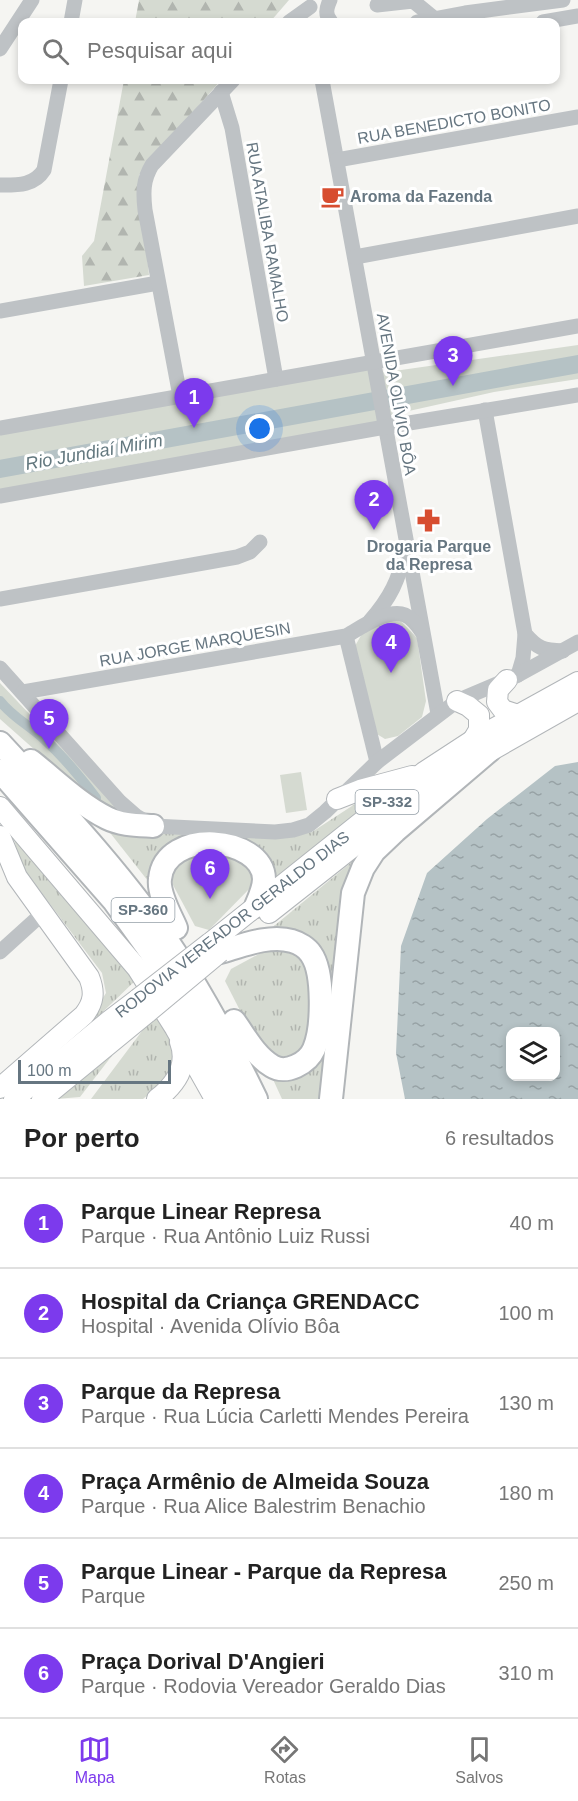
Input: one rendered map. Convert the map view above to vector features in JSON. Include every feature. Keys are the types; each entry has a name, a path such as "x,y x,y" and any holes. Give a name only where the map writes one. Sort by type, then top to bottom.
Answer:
{"highway":[{"path":"0,736 75,797 108,818 127,824 153,826"},
{"name":"SP-360","path":"0,743 116,874 176,953 214,1017 256,1099"},
{"path":"331,1099 353,893 363,868 374,851 481,745"},
{"name":"SP-360","path":"0,771 114,901 150,951 207,1045 234,1099"},
{"path":"47,773 151,895 176,928 234,1021 262,1059 275,1068 285,1069 304,1063 314,1049 318,1027 320,977 311,953 294,942 281,938 215,947"},
{"path":"176,928 159,880 164,863 180,848 200,843 229,845 248,853 257,862 264,879 256,906"},
{"path":"234,1021 272,1099"}],"main road":[{"path":"513,677 498,690 497,702 503,710 518,715"},
{"name":"RODOVIA VEREADOR GERALDO DIAS","path":"42,1099 143,1006 215,947 434,783 518,715 578,682"},
{"path":"457,701 468,706 479,716 481,745"},
{"name":"RODOVIA VEREADOR GERALDO DIAS","path":"215,947 256,906 424,772 578,701"},
{"path":"337,799 424,772"},
{"path":"0,807 137,968 175,1028 215,1099"},
{"path":"0,836 17,877 89,977 94,992 91,1006 84,1015 6,1083"},
{"name":"RODOVIA VEREADOR GERALDO DIAS","path":"14,1099 109,1021 143,1006"},
{"path":"6,1083 109,1021"},
{"path":"157,1099 177,1079 182,1069 182,1046 175,1028"}],"street":[{"path":"20,18 32,0"},
{"path":"72,18 75,0"},
{"path":"328,18 326,9 330,0"},
{"path":"439,18 466,12 563,0"},
{"path":"377,5 413,1 434,18"},
{"path":"296,18 310,10"},
{"path":"560,19 578,16"},
{"path":"0,49 18,21"},
{"path":"0,185 24,184 40,177 44,170 60,84"},
{"path":"180,396 143,189 146,175 164,151 229,84"},
{"name":"AVENIDA OLÍVIO BÔA","path":"323,84 438,714"},
{"name":"RUA ATALIBA RAMALHO","path":"221,92 232,128 276,379"},
{"name":"RUA BENEDICTO BONITO","path":"337,160 578,117"},
{"path":"355,257 578,216"},
{"path":"0,311 158,283"},
{"path":"0,428 578,326"},
{"path":"0,496 385,427 578,396"},
{"path":"485,410 525,634 523,658 513,677"},
{"path":"0,599 237,557 250,552 260,542"},
{"name":"RUA JORGE MARQUESIN","path":"370,621 390,597 407,547"},
{"name":"RUA JORGE MARQUESIN","path":"23,692 346,636 370,621 384,616 405,615 415,622 424,635"},
{"path":"525,634 535,646 544,650 563,651"},
{"path":"346,636 376,762"},
{"path":"0,668 120,802 136,816 153,826 292,830 309,825 376,762 457,701 513,677 578,642"},
{"path":"0,853 17,877"},
{"path":"0,952 43,913"}],"green space":[{"path":"139,0 289,0 273,18 136,18"},
{"path":"123,84 218,84 139,175 149,275 84,286 82,256 94,241"},
{"path":"578,345 578,379 494,392 382,417 383,424 0,497 0,432 371,365 373,374"},
{"path":"382,621 401,621 417,638 426,701 422,717 398,736 385,739 372,731 355,646 363,632"},
{"path":"0,683 126,816 105,812 0,719"},
{"path":"301,772 307,810 286,813 280,775"},
{"path":"382,795 274,885 160,857 148,881 100,820 283,837 312,832 355,804"},
{"path":"7,816 136,980 85,1029 53,1047 92,1015 106,993 102,973 22,867"},
{"path":"243,851 259,879 209,930 195,926 173,885 172,874 181,854"},
{"path":"365,851 322,1099 282,1099 271,1075 312,1068 319,949 263,935"},
{"path":"280,947 292,952 305,964 311,980 307,1042 296,1055 285,1059 275,1058 260,1050 225,981 231,969 259,954"},
{"path":"164,1011 175,1052 172,1069 166,1078 143,1099 91,1099 145,1027"},
{"path":"121,1044 80,1097 56,1099"}],"water":[{"path":"578,762 578,1099 405,1099 396,1053 401,946 427,873 487,819 555,766"}],"waterway":[{"name":"Rio Jundiaí Mirim","path":"0,469 578,364"},
{"path":"0,701 60,754 96,798"}],"place":[{"name":"Aroma da Fazenda","path":"332,196"},
{"name":"Parque da Represa","path":"453,386"},
{"name":"Parque Linear Represa","path":"194,428"},
{"name":"Drogaria Parque da Represa","path":"429,521"},
{"name":"Hospital da Criança GRENDACC","path":"374,530"},
{"name":"Praça Armênio de Almeida Souza","path":"391,673"},
{"name":"Parque Linear - Parque da Represa","path":"49,749"},
{"name":"Praça Dorival D'Angieri","path":"210,899"}]}
